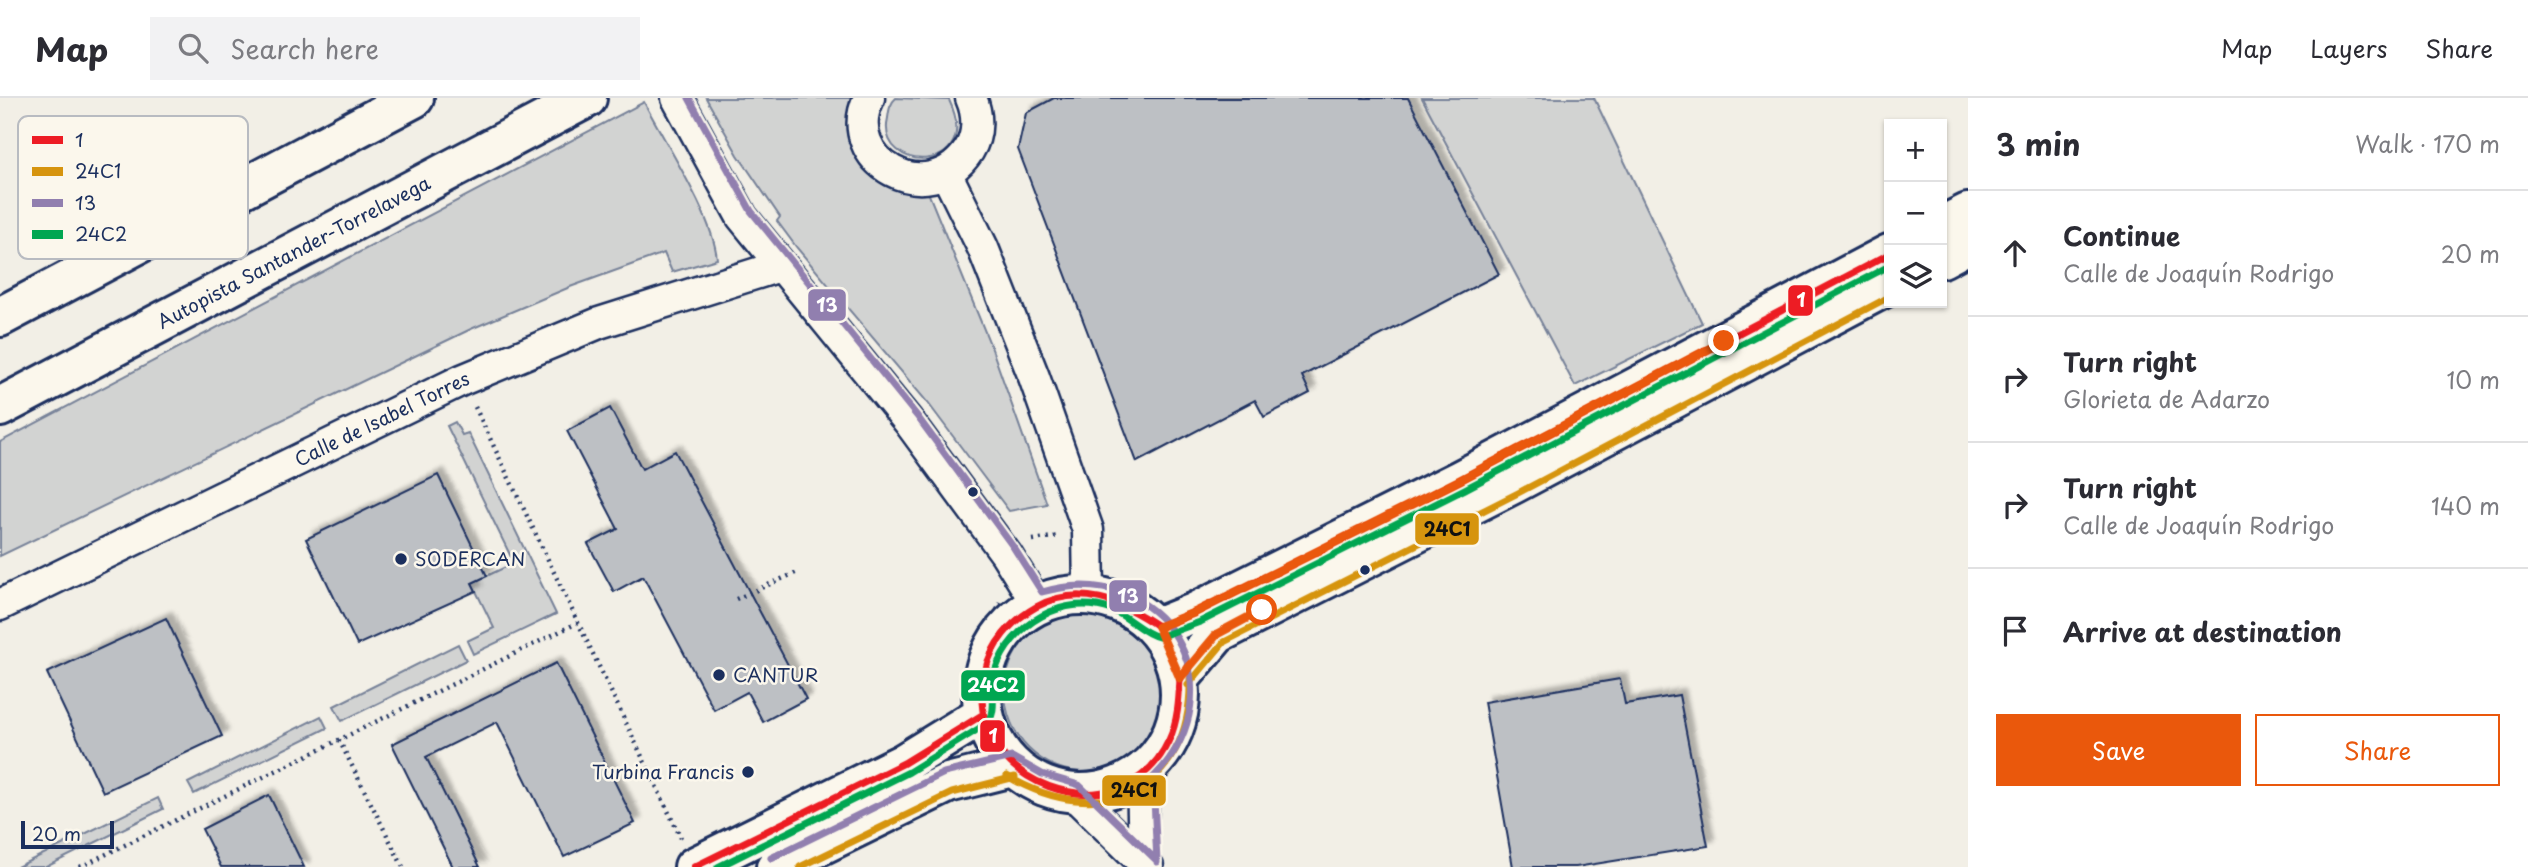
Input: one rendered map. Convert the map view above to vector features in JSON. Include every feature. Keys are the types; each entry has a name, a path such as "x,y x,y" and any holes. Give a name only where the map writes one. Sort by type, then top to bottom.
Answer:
{"main road":[{"path":"248,186 414,98"},
{"name":"Autopista Santander-Torrelavega","path":"0,407 587,98"},
{"path":"1947,224 1968,213"},
{"path":"1947,255 1968,244"},
{"path":"1158,627 1196,612 1460,480 1884,257"},
{"path":"0,317 110,259"},
{"path":"1180,678 1217,634 1513,484 1884,288"},
{"path":"1089,595 1124,604 1158,627 1180,678 1180,713 1172,736 1160,756 1142,774 1114,788 1072,793 1038,784 1012,767 990,735 982,715 984,671 992,650 1013,621 1037,604 1057,598 1089,595"},
{"path":"695,867 904,763 982,715"},
{"path":"776,867 948,783 1012,767"}],"street":[{"path":"677,98 742,217 909,422 1006,554 1037,604"},
{"path":"869,98 864,116 864,132 877,159 895,173 916,179 946,173 962,162 972,145 977,127 971,98"},
{"path":"946,173 983,248 1034,377 1086,527 1090,561 1089,595"},
{"name":"Calle de Isabel Torres","path":"0,605 462,380 599,323 780,266"},
{"path":"1142,774 1146,863"},
{"path":"1072,793 1146,863"}],"path":[{"path":"472,402 695,867"},
{"path":"1006,554 1024,541 1060,536 1086,527"},
{"path":"736,599 800,571"},
{"path":"80,867 577,623"},
{"path":"339,740 403,867"}],"shaded area":[{"path":"706,98 858,98 853,128 928,192 992,349 1047,504 1009,511 928,403 777,221 780,217 738,155"},
{"path":"896,98 949,100 956,125 953,142 942,154 927,158 911,157 897,150 888,137 889,112"},
{"path":"1422,98 1594,98 1702,323 1575,386"},
{"path":"644,102 698,201 714,241 717,259 672,272 664,253 570,287 471,329 0,556 0,442"},
{"path":"455,422 462,435 468,433 556,614 473,654 467,641 494,628 472,583 514,563 447,426"},
{"path":"1085,612 1116,618 1142,635 1159,661 1165,692 1159,723 1142,749 1116,766 1085,772 1054,766 1028,749 1011,723 1005,692 1011,661 1028,635 1054,618"},
{"path":"458,644 466,660 342,721 334,706"},
{"path":"321,716 327,728 194,794 188,783"},
{"path":"158,798 163,809 46,867 17,867"}],"building":[{"path":"1054,98 1408,98 1499,274 1302,376 1310,393 1264,417 1255,400 1137,462 1018,149 1026,113"},
{"path":"610,408 642,469 675,451 806,699 763,722 747,692 714,710 643,576 614,592 588,544 618,529 567,431"},
{"name":"SODERCAN","path":"438,475 487,576 472,583 476,591 357,645 306,539"},
{"path":"166,618 222,736 103,792 47,673"},
{"path":"556,663 635,823 564,857 497,722 426,757 480,867 453,867 392,744"},
{"path":"1620,679 1625,704 1679,695 1708,846 1576,867 1513,867 1484,702"},
{"path":"269,795 304,867 221,867 202,829"}],"transit line":[{"name":"13","path":"689,98 751,211 917,416 1014,548 1042,592 1086,586 1124,594 1155,612 1177,638 1189,671 1190,706 1179,743 1153,778 1157,862"},
{"name":"1","path":"1159,627 1196,612 1460,480 1884,257"},
{"name":"24C2","path":"718,867 909,772 988,723 993,712 995,671 1003,654 1026,626 1042,616 1076,605 1094,606 1112,610 1159,637 1200,622 1465,489 1884,269"},
{"name":"24C1","path":"1188,685 1224,642 1518,493 1884,300"},
{"name":"1","path":"1159,627 1115,603 1084,596 1052,600 1027,613 1003,634 992,652 985,672 983,711 996,744 1019,770 1049,787 1083,793 1117,789 1146,771 1169,740 1176,718 1180,678"},
{"name":"24C1","path":"1007,776 1042,792 1075,800 1107,799 1134,790 1158,774 1176,749 1187,717 1190,678"},
{"name":"1","path":"694,867 904,763 982,715"},
{"name":"13","path":"771,858 944,773 1012,757 1042,774 1079,785 1155,859"},
{"name":"24C1","path":"800,867 952,793 1015,777"}],"place":[{"name":"SODERCAN","path":"401,559"},
{"name":"CANTUR","path":"719,675"},
{"name":"Turbina Francis","path":"748,772"}],"route":[{"path":"1262,610 1217,634 1180,678 1172,654 1158,627 1196,612 1247,584 1460,480 1724,341"}]}
